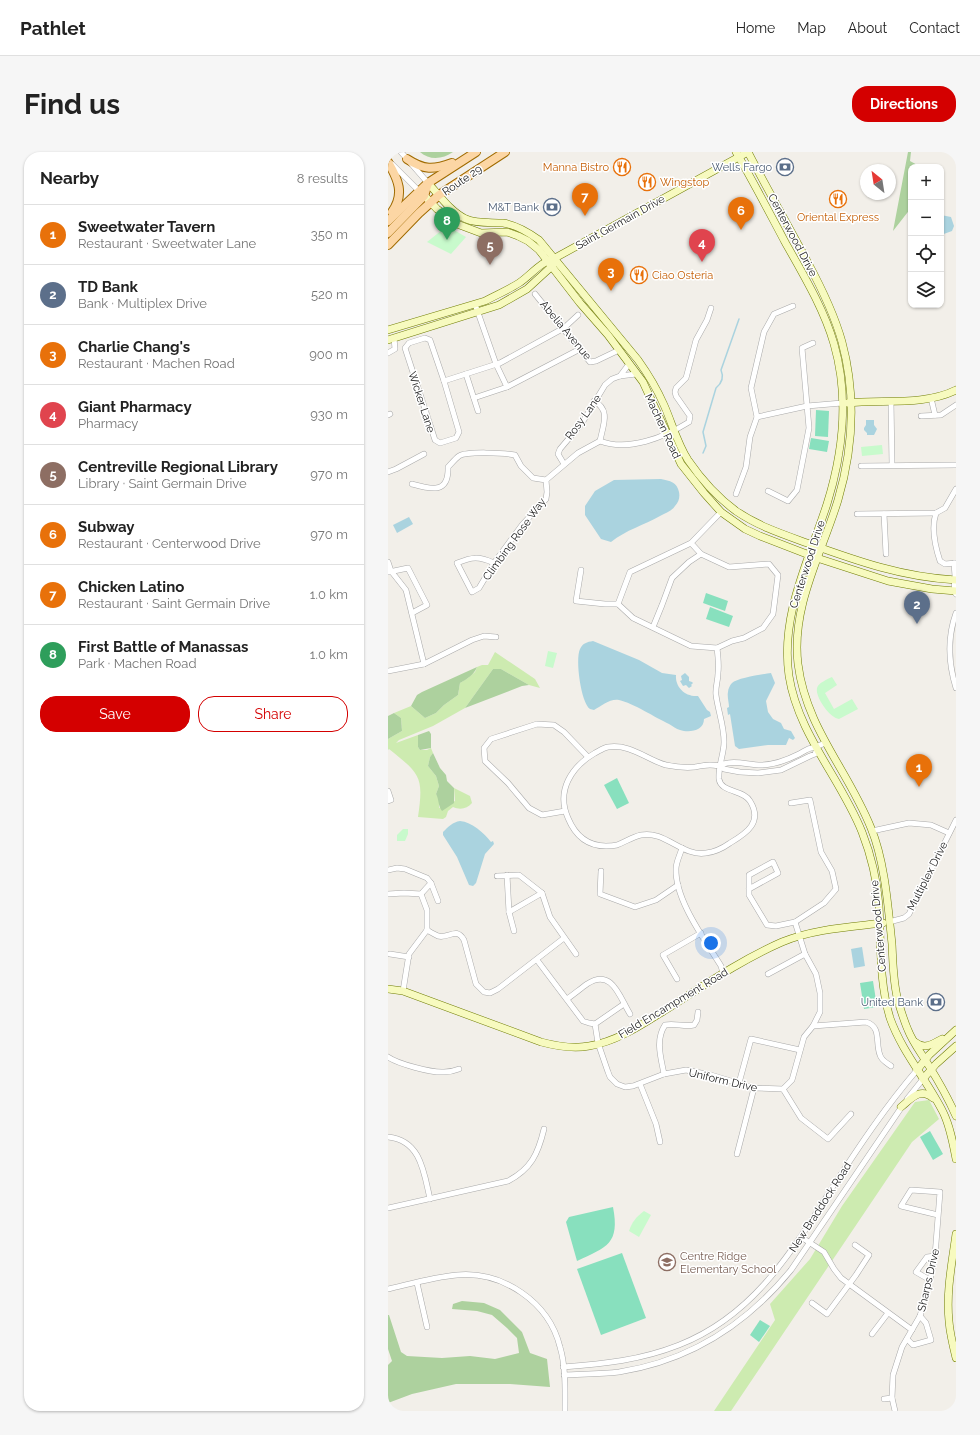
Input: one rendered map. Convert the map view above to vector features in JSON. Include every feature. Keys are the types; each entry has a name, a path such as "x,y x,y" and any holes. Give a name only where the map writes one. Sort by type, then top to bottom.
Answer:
{"main road":[{"name":"Route 29","path":"388,245 430,202 505,152"},
{"path":"407,159 416,165 425,168 436,168 476,153"},
{"name":"Route 29","path":"428,183 476,153"},
{"path":"388,161 396,175 400,187 399,200 388,220"},
{"path":"388,233 428,183"},
{"path":"388,220 421,193"}],"street":[{"path":"401,152 428,183"},
{"name":"Saint Germain Drive","path":"388,330 484,301 513,286 547,260 555,258 738,155 748,152"},
{"name":"Centerwood Drive","path":"748,152 828,301 842,342 851,402 850,441 845,475 800,612 796,642 802,690 813,719 872,831 881,858 896,989 904,1018 913,1040 941,1085 956,1116"},
{"name":"Centerwood Drive","path":"738,155 824,317 834,344 842,383 841,431 835,476 797,590 792,611 788,649 789,674 798,709 817,748 852,810 869,852 879,904 883,982 886,1003 897,1034 944,1115 953,1142 956,1158"},
{"path":"388,161 421,193"},
{"name":"Machen Road","path":"428,183 454,211 467,219 477,222 509,224 520,228 539,240 587,296 642,366 664,404 674,430 688,459 698,473 727,504 770,530 821,548 902,574 956,580"},
{"name":"Machen Road","path":"421,193 444,216 469,230 481,232 507,232 528,241 539,250 643,382 681,464 721,512 745,529 817,558 888,581 955,592"},
{"path":"388,352 395,349 391,339 499,305 514,297 527,289 551,267 555,258"},
{"name":"Abelia Avenue","path":"535,294 590,362 596,361 619,350"},
{"path":"475,304 496,364 507,387"},
{"path":"736,494 746,467 750,437 757,417 751,388 764,332 774,314 793,306"},
{"path":"412,484 437,489 444,485 447,479 448,467 459,456 465,454 506,453 515,455 521,466 533,478 546,480 578,453 600,441 633,444 667,434 688,422 690,419 688,412 676,396 675,392 676,388 686,378 696,340 707,320 711,308"},
{"path":"444,381 496,364 564,328 578,315"},
{"name":"Wicker Lane","path":"425,338 430,340 444,381 459,432 456,438 440,443 434,440 410,363 406,348 409,343 425,338"},
{"path":"768,491 788,501 797,490 809,428 802,348 813,343"},
{"path":"474,398 507,387 580,349"},
{"name":"Rosy Lane","path":"620,376 629,364"},
{"path":"466,374 478,411"},
{"name":"Rosy Lane","path":"564,464 558,454 560,449 582,423 605,385 612,379 620,376 636,374"},
{"path":"757,417 807,406 931,398 945,395 956,390"},
{"path":"931,398 935,415"},
{"path":"594,401 600,405 605,414 600,441"},
{"path":"891,401 892,465"},
{"path":"921,416 941,415 956,405"},
{"path":"388,472 424,454"},
{"path":"860,466 956,465"},
{"name":"Climbing Rose Way","path":"494,563 485,559 468,558 457,563 472,592 479,588 494,563 522,524 546,500 546,480"},
{"path":"858,514 936,513 945,508 956,489"},
{"path":"618,604 630,572 692,543 721,512"},
{"path":"936,513 934,520 934,533 937,551 940,561 945,564 955,563 955,592"},
{"path":"884,514 886,554"},
{"path":"581,570 576,601 618,604 633,618 691,646 717,648 732,641 744,638 763,628 773,614 778,575 769,564 729,567 701,554 692,543"},
{"path":"653,627 672,578 689,562 701,554"},
{"path":"388,562 389,572 406,590 424,664"},
{"path":"389,572 408,568 428,605 412,613"},
{"path":"956,614 949,639 950,656 956,688"},
{"path":"388,671 424,664 472,640 484,636 496,637"},
{"path":"717,648 718,674 716,696 721,718 724,744 720,766 720,783 723,787 744,794 749,799 754,811 753,824 748,832 718,850 701,854 682,848 659,836 647,834 614,846 598,846 583,840 573,828 565,811 565,794 568,779 573,771 588,757 605,747 621,746 640,752 665,764 678,767 694,767 710,764 720,766 724,769 758,773 781,770 815,754 817,748"},
{"path":"565,811 542,815 529,808 508,783 484,761 484,748 491,739 539,724 554,725 564,732 588,757"},
{"path":"720,766 729,763 761,765 775,763 790,759 826,743"},
{"path":"388,791 392,800 388,801"},
{"path":"749,889 778,873 773,862 749,875 749,889 749,895 767,925 776,926 796,922 824,903 836,889 832,871 821,852 810,800 791,803"},
{"name":"Multiplex Drive","path":"889,922 904,918 909,914 956,820"},
{"path":"872,831 909,822 931,825 949,833"},
{"path":"682,848 676,868 678,885 687,909 721,966 723,973"},
{"path":"388,870 397,868 427,878 431,883 438,901"},
{"path":"601,871 600,894 635,907 656,900 678,885"},
{"path":"507,875 509,912 514,931"},
{"path":"497,876 519,875 542,893 550,918 576,954"},
{"path":"421,894 431,883"},
{"path":"509,912 542,893"},
{"path":"388,894 421,894"},
{"path":"404,991 409,957 414,946 426,930 427,910 421,894"},
{"path":"796,922 805,954 816,974 820,993 820,1012 813,1026 804,1036 792,1080 783,1089 802,1118 828,1139 850,1114"},
{"name":"Field Encampment Road","path":"388,989 404,991 541,1042 552,1045 586,1047 626,1034 723,973 772,947 791,939 820,932 889,922"},
{"path":"426,930 440,936 457,933 461,935 464,940 476,984 484,992 490,993 498,989 564,938"},
{"path":"677,979 662,955 701,933"},
{"path":"390,954 409,957"},
{"path":"768,974 805,954"},
{"path":"537,960 583,1021 595,1024 624,1004"},
{"path":"567,1000 590,982 605,979 612,984 630,1014"},
{"path":"664,1074 659,1049 662,1030 665,1025 674,1023 688,1026 694,1025 698,1012"},
{"path":"813,1026 866,1022 872,1024 876,1029 880,1055 882,1059 891,1066"},
{"name":"Uniform Drive","path":"595,1024 598,1043 610,1078 617,1084 625,1087 640,1084 664,1074 686,1070 711,1075 754,1088 783,1089"},
{"path":"913,1040 921,1046 928,1046 954,1032"},
{"name":"New Braddock Road","path":"563,1367 622,1362 657,1353 692,1340 722,1321 749,1300 765,1285 801,1237 872,1127 893,1098 925,1060 954,1032"},
{"path":"739,1083 751,1039 800,1050"},
{"name":"New Braddock Road","path":"564,1376 611,1372 645,1366 680,1355 714,1338 739,1322 771,1294 791,1270 902,1107 923,1079 956,1046"},
{"path":"388,1057 402,1064 442,1072 452,1072 459,1069"},
{"path":"640,1084 656,1124 660,1142"},
{"path":"737,1154 754,1088"},
{"path":"902,1107 915,1095 920,1093 928,1094 936,1101"},
{"path":"388,1208 501,1183 515,1177 526,1168 534,1157 540,1145 544,1129"},
{"path":"388,1137 404,1142 418,1156 422,1164 430,1199"},
{"name":"Sharps Drive","path":"895,1411 892,1398 893,1375 902,1347 920,1316 930,1280 935,1256 940,1192 911,1190 901,1206 938,1215"},
{"path":"956,1234 949,1287 948,1315 956,1358"},
{"path":"801,1237 824,1252 834,1269 848,1284 912,1330"},
{"path":"812,1302 827,1314 856,1275 868,1255 855,1245"},
{"path":"930,1280 916,1272 927,1257 935,1256"},
{"path":"388,1289 450,1276 466,1275 487,1277 511,1286 531,1300 549,1320 555,1332 560,1346 563,1367 565,1411"},
{"path":"417,1283 427,1327"},
{"path":"872,1334 888,1313"},
{"path":"906,1339 913,1345 931,1340 926,1323 920,1316"},
{"path":"884,1399 892,1398"}],"green space":[{"path":"420,152 453,152 445,156 432,158"},
{"path":"908,152 911,152 910,161 916,164 908,164 908,212 893,231"},
{"path":"447,226 466,237 451,254 427,242"},
{"path":"816,410 829,411 828,437 815,436"},
{"path":"811,438 829,441 827,452 809,449"},
{"path":"882,445 883,454 862,456 861,447"},
{"path":"706,593 728,601 725,611 703,603"},
{"path":"710,607 733,616 729,627 706,619"},
{"path":"548,651 557,653 553,668 545,666"},
{"path":"495,652 535,679 540,688 529,685 501,669 493,669 465,708 433,726 399,740 396,743 418,735 418,747 420,750 427,750 431,748 433,753 430,757 428,766 436,776 439,786 436,794 439,799 439,808 455,801 454,788 470,796 472,803 468,807 453,807 448,811 446,817 443,819 418,817 420,784 417,777 407,764 389,749 388,750 388,739 402,731 401,718 394,713 411,706 425,718 436,713 458,695 460,683 475,672 477,667 488,665"},
{"path":"477,667 472,675 460,683 458,695 436,713 425,718 411,706 417,695 422,692"},
{"path":"493,669 501,669 529,685 522,686 465,708"},
{"path":"832,677 837,685 825,693 834,709 852,699 858,709 839,719 831,715 821,702 817,692 819,684"},
{"path":"394,713 401,718 402,731 388,739 388,716"},
{"path":"429,731 431,734 431,748 420,750 418,747 418,735"},
{"path":"433,753 440,768 446,775 447,781 454,788 454,803 442,811 436,794 439,786 436,776 428,766 430,757"},
{"path":"617,778 629,803 617,809 604,785"},
{"path":"403,829 408,829 408,834 405,841 397,841 397,835"},
{"path":"873,981 877,1007 864,1009 860,983"},
{"path":"929,1100 939,1119 912,1142 731,1411 714,1411 775,1320 770,1304 810,1259 842,1206 915,1102"},
{"path":"930,1131 943,1154 933,1160 920,1137"},
{"path":"613,1207 615,1229 613,1237 609,1243 596,1252 577,1261 566,1222 569,1217"},
{"path":"644,1211 651,1215 639,1237 629,1231 631,1225"},
{"path":"622,1253 646,1318 601,1335 577,1269"},
{"path":"462,1301 484,1303 500,1310 522,1332 530,1353 547,1359 550,1387 510,1384 456,1384 412,1394 388,1403 388,1365 392,1361 388,1349 388,1315 401,1352 407,1356 442,1358 470,1356 495,1359 519,1353 517,1338 492,1315 477,1311 452,1309 453,1304"},
{"path":"760,1320 770,1326 759,1342 750,1335"}],"water":[{"path":"944,216 951,217 954,226 952,231 944,234"},
{"path":"866,420 874,420 874,425 877,429 874,435 867,435 864,430"},
{"path":"661,479 673,482 677,486 679,499 674,508 623,534 611,542 601,539 585,515 585,506 595,491 614,480"},
{"path":"409,517 413,524 397,533 393,525"},
{"path":"593,641 639,660 662,673 676,675 679,687 689,695 698,696 710,712 711,716 704,719 702,726 699,729 684,731 677,729 638,707 619,700 609,701 594,710 590,709 584,698 578,662 582,645"},
{"path":"685,673 689,677 689,681 693,683 689,688 686,685 683,686 680,681 682,680 681,676"},
{"path":"771,673 775,683 766,701 768,712 773,719 781,723 784,729 791,731 795,738 793,740 789,738 786,745 768,745 739,749 735,746 730,714 728,715 727,708 729,707 729,687 732,683 739,679"},
{"path":"460,821 469,823 477,828 491,842 493,841 494,844 485,854 476,883 473,886 469,885 457,857 443,835 443,832 455,822"},
{"path":"862,947 865,966 854,968 851,949"}],"waterway":[{"path":"703,453 706,446 703,432 716,388 722,380 721,370 739,319"}],"place":[{"name":"Manna Bistro","path":"622,167"},
{"name":"Wells Fargo","path":"785,167"},
{"name":"Wingstop","path":"647,182"},
{"name":"Oriental Express","path":"838,199"},
{"name":"M&T Bank","path":"552,207"},
{"name":"Chicken Latino","path":"585,216"},
{"name":"Subway","path":"741,230"},
{"name":"First Battle of Manassas","path":"447,240"},
{"name":"Giant Pharmacy","path":"702,262"},
{"name":"Centreville Regional Library","path":"490,265"},
{"name":"Ciao Osteria","path":"639,275"},
{"name":"Charlie Chang's","path":"611,291"},
{"name":"TD Bank","path":"917,624"},
{"name":"Sweetwater Tavern","path":"919,787"},
{"name":"United Bank","path":"936,1002"},
{"name":"Centre Ridge Elementary School","path":"667,1262"}]}
